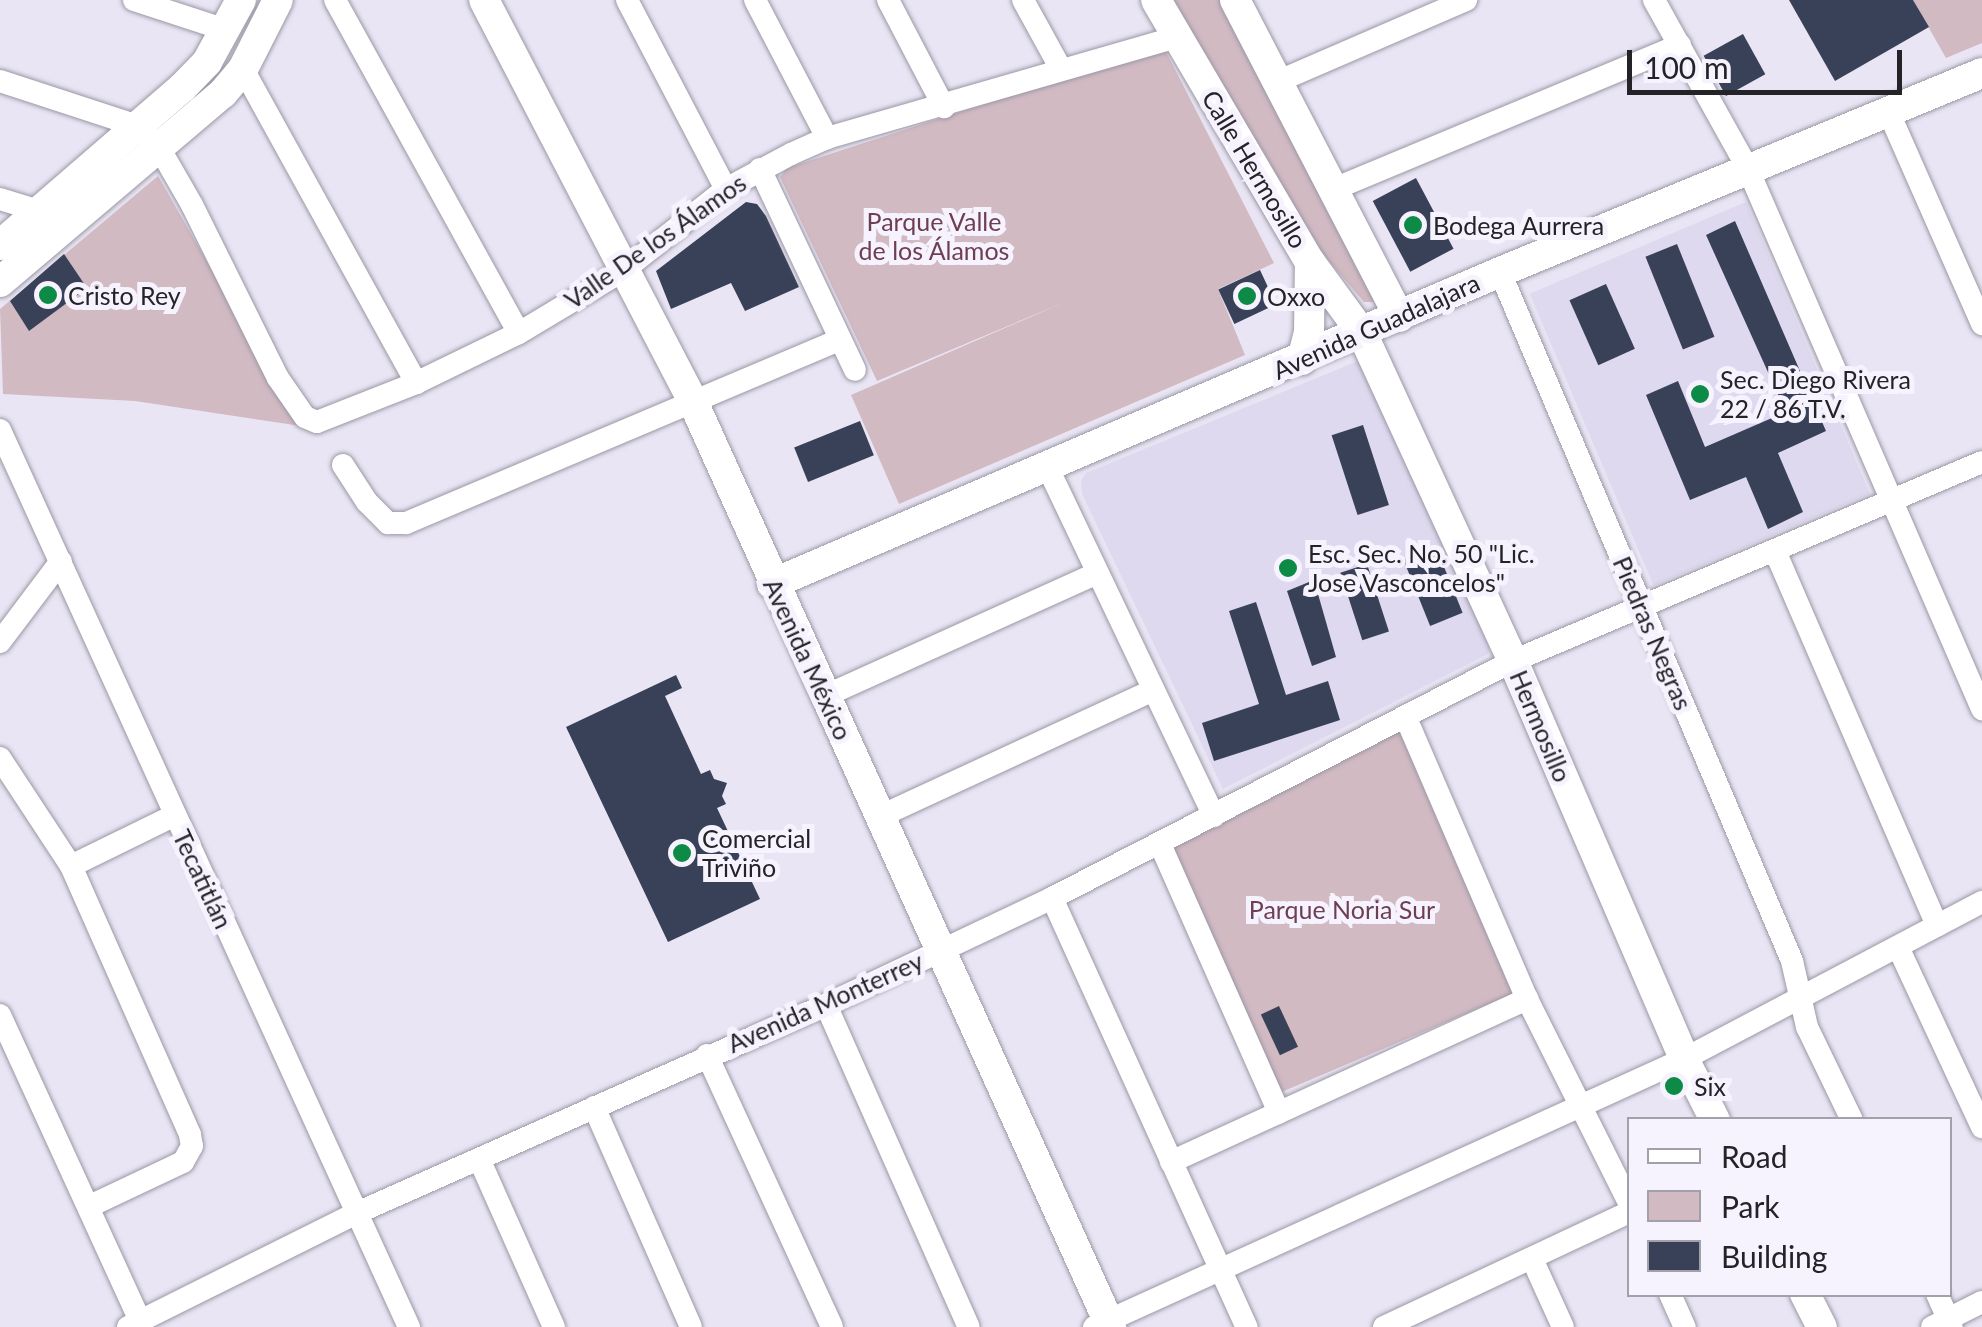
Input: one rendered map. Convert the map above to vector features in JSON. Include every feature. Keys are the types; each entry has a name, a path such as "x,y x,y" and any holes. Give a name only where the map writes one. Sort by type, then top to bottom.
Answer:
{"street":[{"path":"134,0 226,30"},
{"path":"0,246 141,127 207,62 241,0"},
{"path":"0,282 161,151 243,68 278,0"},
{"path":"335,0 518,333"},
{"name":"Avenida México","path":"484,0 694,404 772,584 882,815 1104,1325"},
{"path":"627,0 726,189"},
{"path":"754,0 827,138"},
{"path":"888,0 944,107"},
{"path":"1023,0 1061,69"},
{"name":"Calle Hermosillo","path":"1156,0 1310,262 1362,333"},
{"path":"1236,0 1399,317"},
{"path":"1280,81 1466,0"},
{"path":"1654,0 1748,169 1982,709"},
{"name":"Valle De los Álamos","path":"161,151 278,378 305,418 316,422 416,384 518,333 624,270 726,189 827,138 1177,37"},
{"path":"1334,188 1680,46"},
{"path":"243,68 416,384"},
{"name":"Avenida Guadalajara","path":"772,584 1500,272 1982,74"},
{"path":"0,81 141,127 161,151"},
{"path":"1889,114 1982,324"},
{"path":"760,169 855,370"},
{"path":"0,199 74,223"},
{"path":"1302,360 1309,332 1310,262"},
{"name":"Piedras Negras","path":"1500,272 1792,961 1807,1027 1851,1117"},
{"name":"Hermosillo","path":"1362,333 1513,661 1684,1059 1714,1117"},
{"path":"343,465 367,502 388,523 406,522 840,340"},
{"name":"Tecatitlán","path":"1,437 62,561 173,816 360,1212 409,1327"},
{"name":"Avenida Monterrey","path":"134,1324 360,1212 826,1005 1052,898 1513,661 1775,551 1892,496 1982,462"},
{"path":"1046,464 1214,816"},
{"path":"1775,551 1936,925"},
{"path":"795,633 797,592 830,559"},
{"path":"0,642 62,561"},
{"path":"825,696 1097,573"},
{"path":"882,815 1153,690"},
{"path":"1406,718 1527,999 1583,1105 1627,1202"},
{"path":"0,758 71,866 192,1146 183,1162 90,1206"},
{"path":"71,866 173,816"},
{"path":"1160,844 1279,1113"},
{"path":"1052,898 1246,1327"},
{"path":"1104,1325 1218,1268 1684,1059 1982,902"},
{"path":"1898,947 1982,1127"},
{"path":"1171,1162 1527,999"},
{"path":"826,1005 970,1327"},
{"path":"0,1015 90,1206 134,1324"},
{"path":"707,1055 832,1327"},
{"path":"594,1107 691,1327"},
{"path":"480,1160 554,1327"},
{"path":"1384,1327 1430,1318 1627,1211"},
{"path":"1533,1260 1563,1327"},
{"path":"1671,1297 1685,1327"},
{"path":"1807,1297 1822,1327"},
{"path":"1938,1297 1944,1324 1982,1302"}],"shaded area":[{"name":"Sec. Diego Rivera 22 / 86 T.V.","path":"1746,202 1870,494 1654,586 1530,294"},
{"name":"Esc. Sec. No. 50 \"Lic. Jose Vasconcelos\"","path":"1358,361 1491,642 1488,654 1223,789 1082,494 1081,481 1086,473"}],"green space":[{"path":"1171,0 1232,0 1378,302 1364,302 1321,252"},
{"path":"1913,0 1982,0 1982,43 1946,58"},
{"name":"Parque Valle de los Álamos","path":"1163,46 1274,263 1218,289 1245,355 899,504 851,395 1067,301 877,381 780,177 787,168"},
{"path":"158,176 301,426 135,401 3,394 0,309"},
{"name":"Parque Noria Sur","path":"1407,728 1519,991 1274,1095 1162,832"}],"building":[{"path":"1789,0 1913,0 1929,27 1835,81"},
{"path":"1743,34 1765,74 1726,96 1704,56"},
{"name":"Bodega Aurrera","path":"1416,178 1454,249 1410,272 1373,201"},
{"path":"746,202 757,204 766,216 799,287 745,311 731,283 671,309 656,271"},
{"path":"1735,221 1826,431 1778,453 1803,512 1768,529 1746,477 1690,500 1646,395 1678,381 1705,447 1786,412 1706,235"},
{"path":"1677,244 1714,337 1683,349 1645,257"},
{"name":"Cristo Rey","path":"64,254 87,288 29,331 10,301"},
{"name":"Oxxo","path":"1260,270 1276,304 1234,324 1218,289"},
{"path":"1606,284 1635,349 1598,365 1569,300"},
{"path":"860,421 874,455 808,482 794,448"},
{"path":"1363,425 1389,505 1358,515 1332,435"},
{"path":"1436,547 1463,613 1430,626 1404,560"},
{"path":"1367,564 1389,632 1362,640 1340,573"},
{"path":"1314,580 1336,657 1312,666 1287,591"},
{"path":"1256,602 1286,695 1328,681 1340,720 1214,761 1202,723 1259,704 1229,611"},
{"name":"Comercial Triviño","path":"676,675 682,688 665,696 701,774 710,770 714,779 727,783 722,796 726,804 717,808 760,899 668,942 566,727"},
{"path":"1279,1006 1298,1047 1280,1055 1261,1014"}],"place":[{"name":"Bodega Aurrera","path":"1413,225"},
{"name":"Cristo Rey","path":"48,295"},
{"name":"Oxxo","path":"1247,296"},
{"name":"Sec. Diego Rivera 22 / 86 T.V.","path":"1700,394"},
{"name":"Esc. Sec. No. 50 \"Lic. Jose Vasconcelos\"","path":"1288,568"},
{"name":"Comercial Triviño","path":"682,853"},
{"name":"Six","path":"1674,1086"}]}
